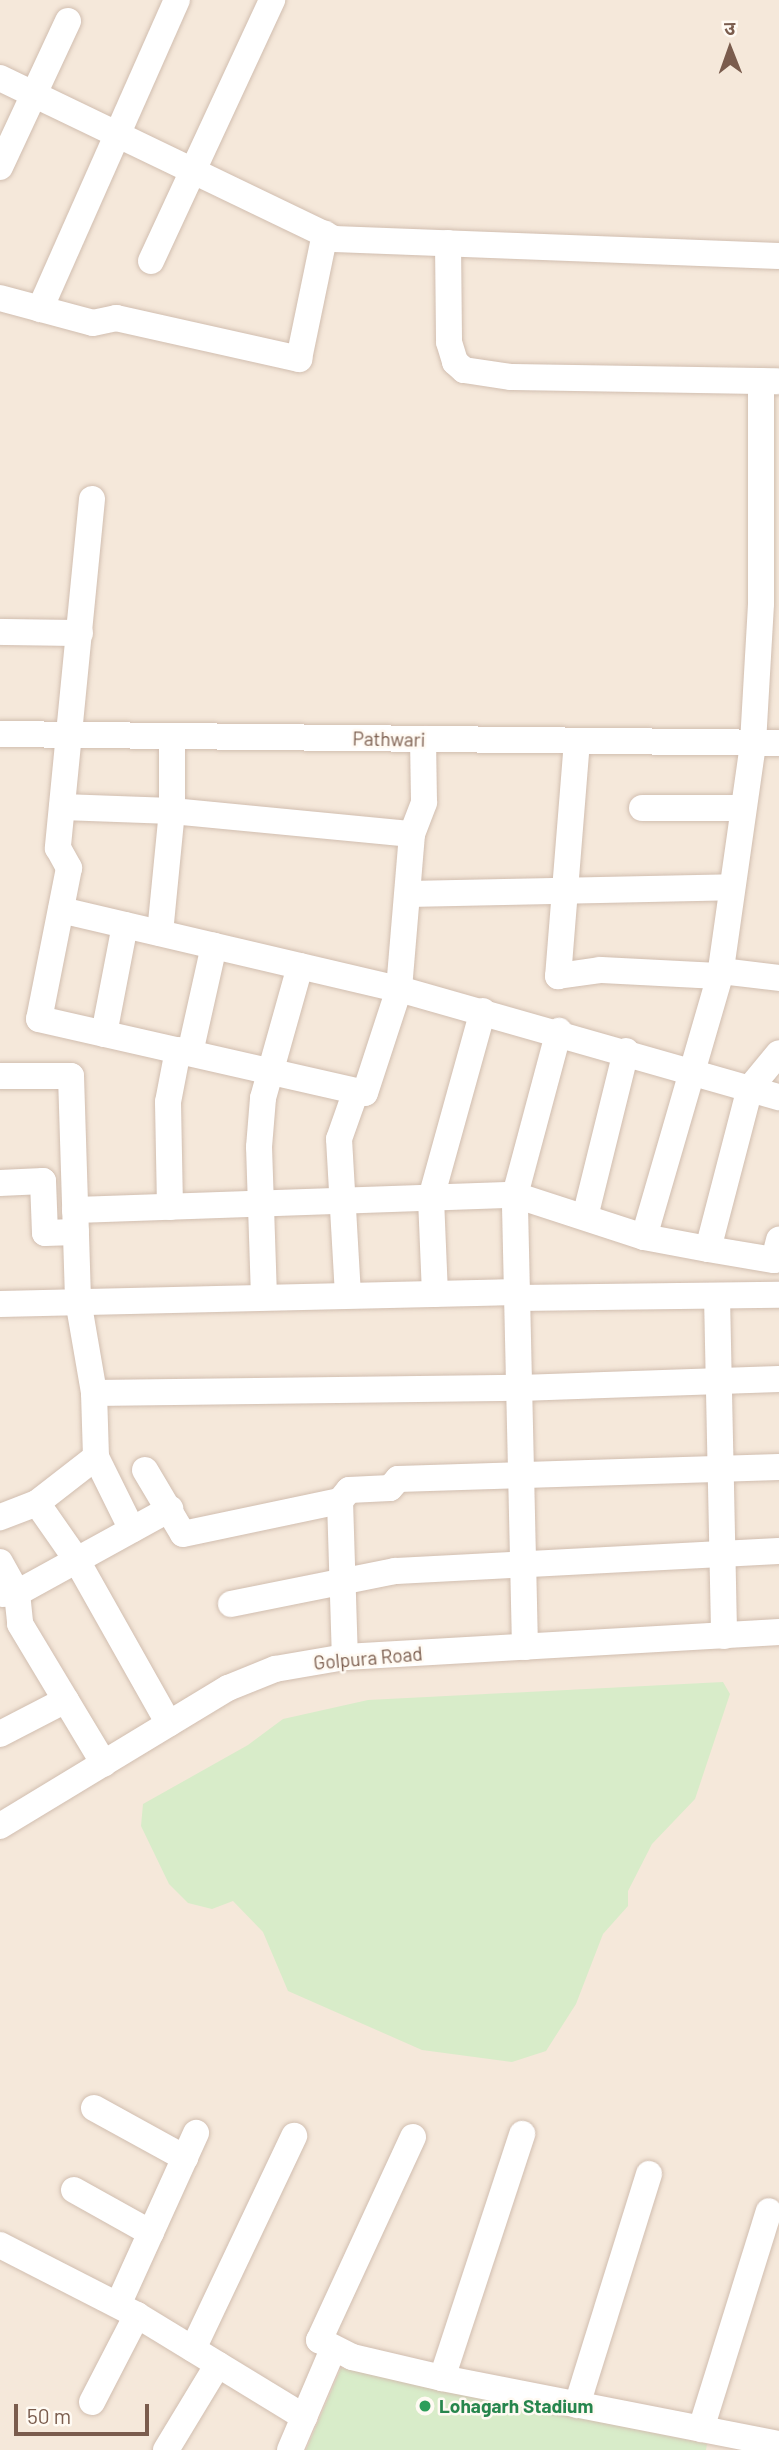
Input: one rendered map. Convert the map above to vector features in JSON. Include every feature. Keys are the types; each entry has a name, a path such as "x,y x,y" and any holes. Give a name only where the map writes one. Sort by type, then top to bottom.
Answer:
{"street":[{"path":"40,309 177,0"},
{"path":"151,261 272,0"},
{"path":"0,167 68,21"},
{"path":"0,78 334,239 779,256"},
{"path":"0,298 93,323 116,318 299,359 325,234"},
{"path":"448,243 449,342 455,362 464,370 511,377 770,381 770,603 720,973 644,1237"},
{"path":"92,499 58,848 69,868 40,1019 365,1093 399,989 412,834 424,803 423,739"},
{"path":"0,632 80,633"},
{"name":"Pathwari","path":"0,734 779,743"},
{"path":"160,933 172,811 172,736"},
{"path":"577,741 558,976 600,970 720,973 779,978"},
{"path":"62,807 172,811 412,834"},
{"path":"642,808 743,808"},
{"path":"409,894 564,894 732,887"},
{"path":"61,910 399,989 559,1031 779,1097"},
{"path":"104,1034 125,925"},
{"path":"170,1207 168,1102 214,946"},
{"path":"264,1297 261,1203 263,1098 273,1072 300,966"},
{"path":"435,1294 431,1198 483,1011"},
{"path":"525,1647 515,1195 559,1031"},
{"path":"585,1217 626,1051"},
{"path":"708,1249 750,1088 779,1053"},
{"path":"0,1076 71,1076 78,1300 94,1393 96,1457 132,1530"},
{"path":"348,1295 346,1202 339,1139 355,1091"},
{"path":"0,1183 43,1181 45,1233 75,1221 170,1207 515,1195 644,1237 708,1249 774,1260 779,1240"},
{"path":"0,1304 348,1295 779,1295"},
{"path":"718,1296 724,1636"},
{"path":"94,1393 520,1388 779,1379"},
{"path":"0,1517 37,1503 96,1457"},
{"path":"145,1470 183,1534 340,1501 349,1490 390,1488 398,1479 779,1467"},
{"path":"340,1501 345,1657"},
{"path":"37,1503 76,1559 169,1724"},
{"path":"8,1593 170,1509"},
{"path":"231,1604 343,1584 395,1571 779,1551"},
{"path":"0,1562 8,1593 10,1629 66,1700 104,1764"},
{"name":"Golpura Road","path":"0,1826 228,1688 275,1669 345,1657 779,1632"},
{"path":"0,1734 66,1700"},
{"path":"94,2108 185,2158"},
{"path":"92,2402 127,2310 151,2233 196,2133"},
{"path":"442,2378 522,2134"},
{"path":"193,2349 294,2136"},
{"path":"413,2137 319,2340 333,2349 442,2378 779,2444"},
{"path":"577,2405 649,2174"},
{"path":"74,2190 151,2233"},
{"path":"701,2429 769,2211"},
{"path":"0,2245 127,2310 304,2417"},
{"path":"290,2450 333,2349"},
{"path":"166,2450 218,2364"}],"shaded area":[{"path":"0,0 779,0 779,2450 0,2450"}],"green space":[{"path":"723,1682 730,1694 695,1799 652,1844 628,1891 628,1906 603,1934 576,2004 546,2051 512,2062 422,2050 288,1991 263,1932 233,1901 212,1909 188,1903 169,1884 141,1826 143,1804 248,1745 283,1719 368,1700"},
{"name":"Lohagarh Stadium","path":"341,2368 707,2444 706,2450 306,2450"}],"place":[{"name":"Lohagarh Stadium","path":"425,2406"}]}
